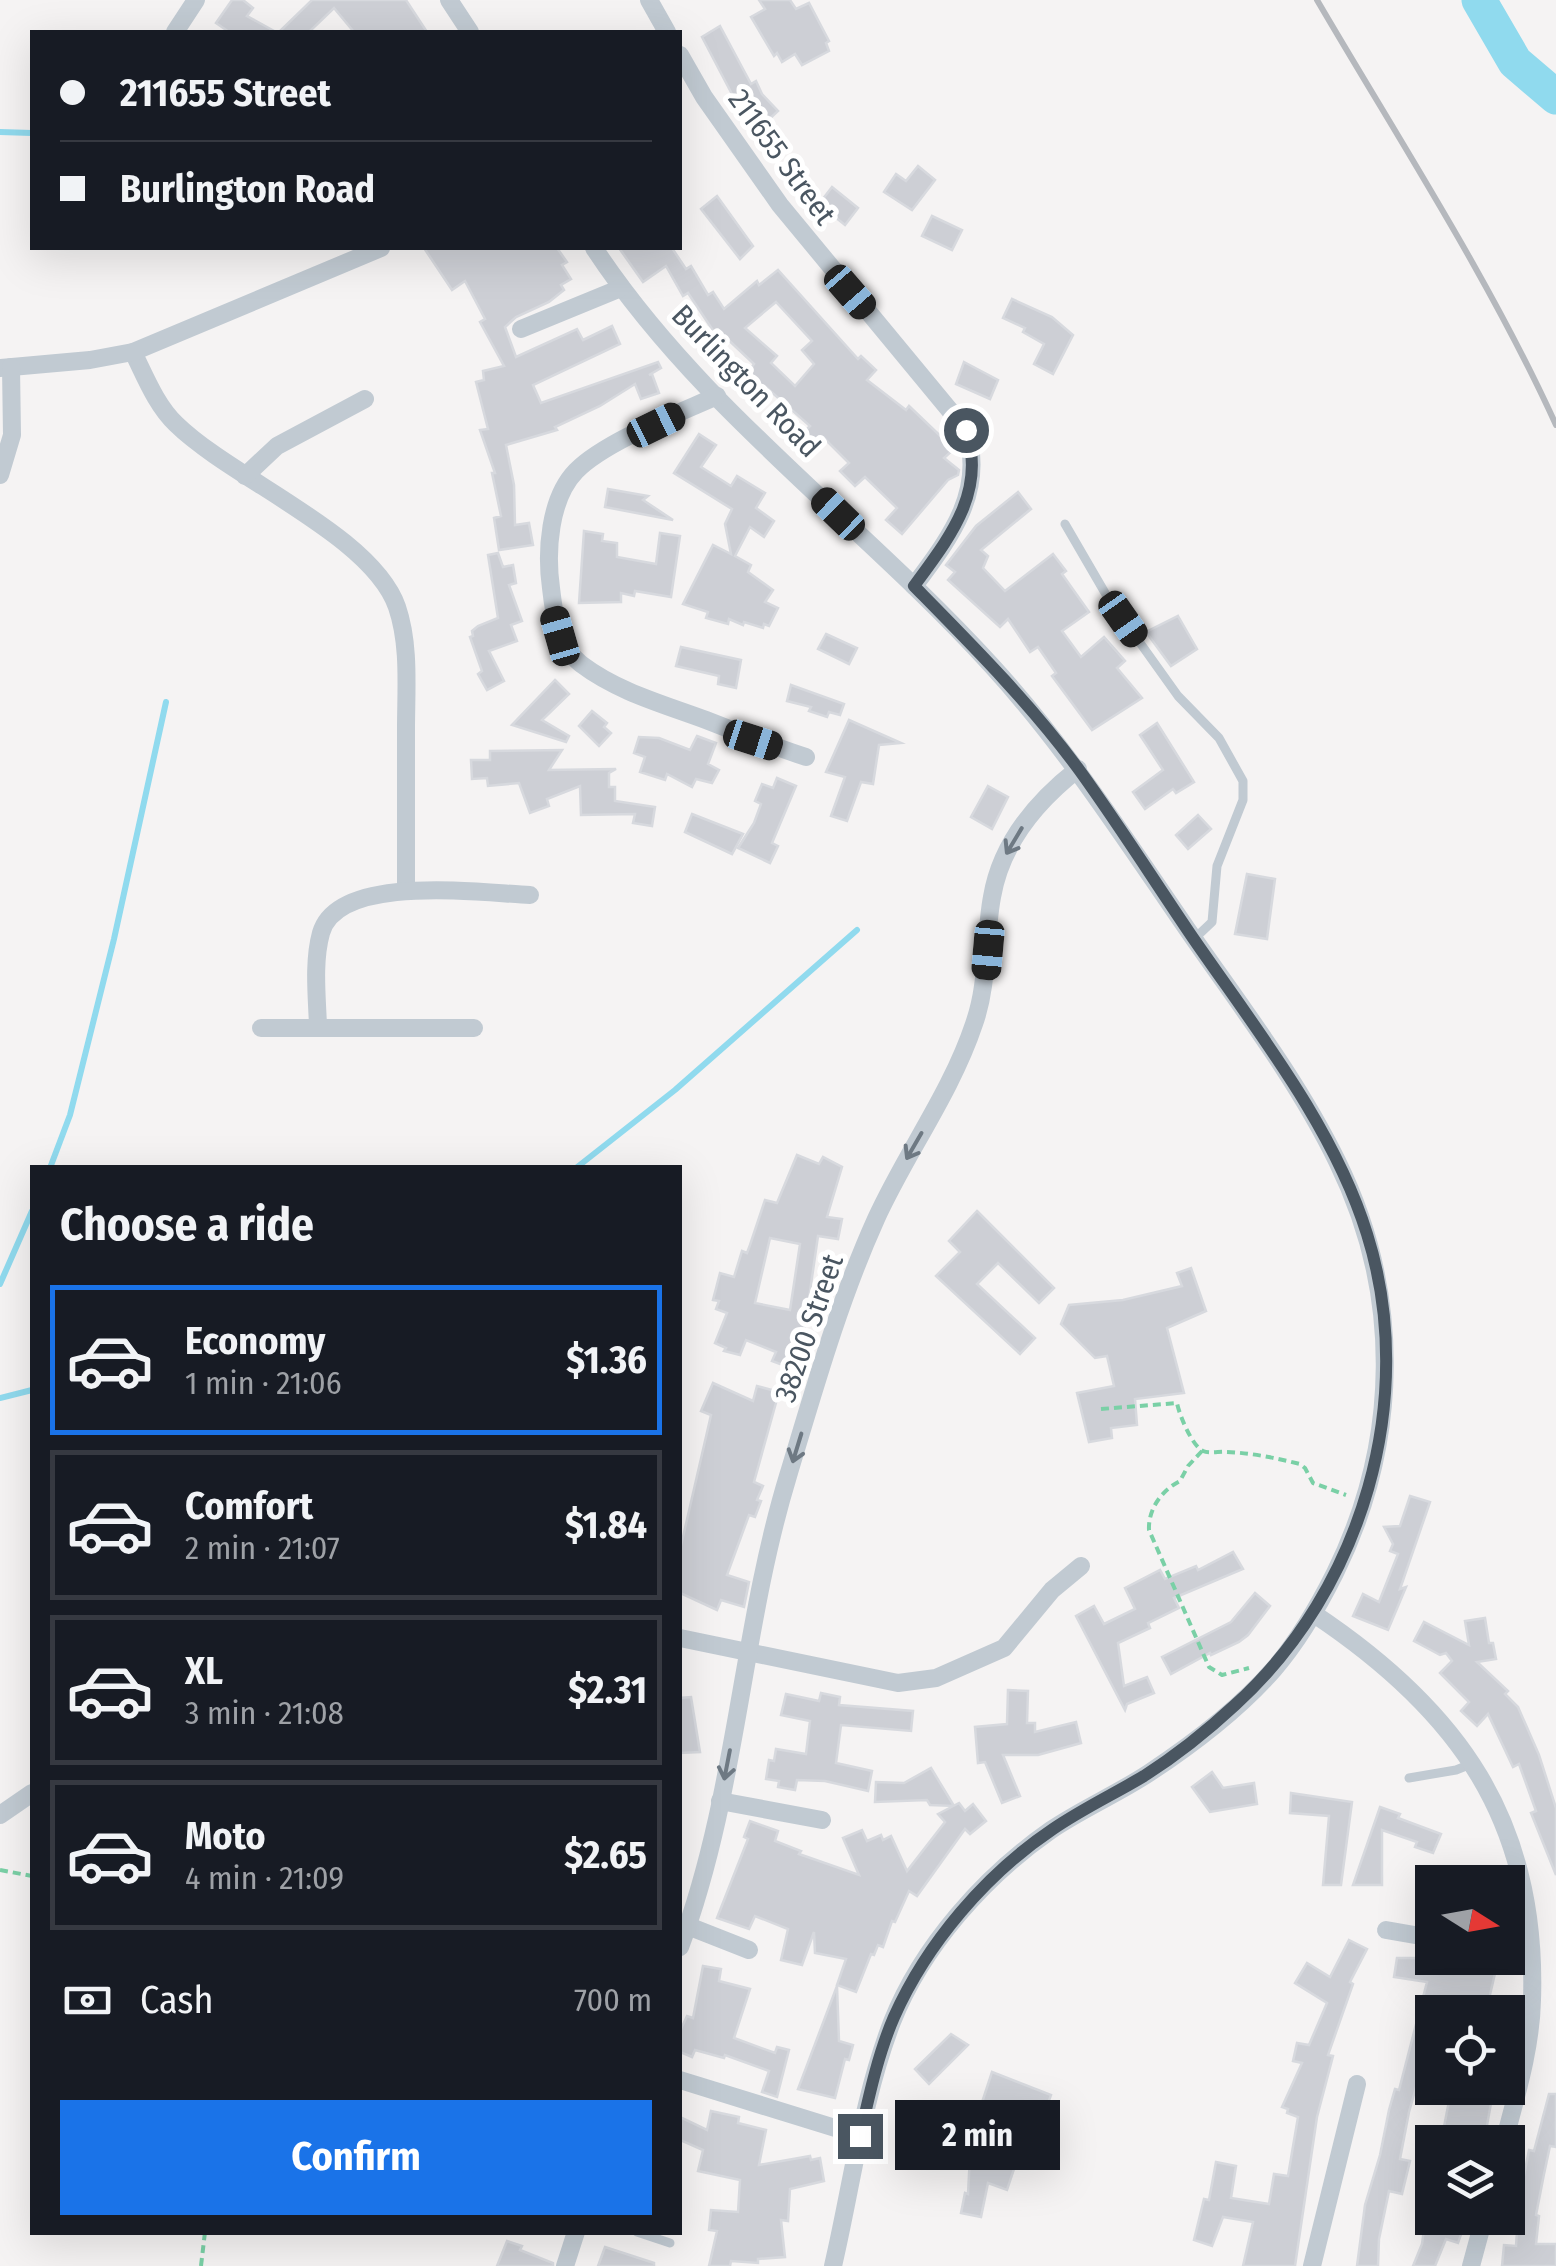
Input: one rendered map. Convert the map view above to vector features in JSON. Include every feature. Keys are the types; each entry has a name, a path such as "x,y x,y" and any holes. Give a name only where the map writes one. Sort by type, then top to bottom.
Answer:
{"street":[{"path":"176,30 196,0"},
{"path":"449,0 469,30"},
{"path":"650,0 666,30"},
{"name":"211655 Street","path":"682,59 780,205 966,430 973,457 969,495 960,519 914,586"},
{"path":"0,475 12,435 5,368 133,352 376,250"},
{"name":"Burlington Road","path":"595,250 620,288 717,396 991,665 1078,769 1276,1059 1337,1159 1367,1233 1381,1294 1386,1347 1379,1446 1352,1539 1314,1614 1273,1670 1196,1739 1147,1774 1052,1829 981,1889 936,1945 894,2016 874,2076 832,2266"},
{"path":"521,329 620,288"},
{"path":"133,352 174,423 347,544 378,573 397,606 406,658 406,890"},
{"path":"717,396 596,456 566,484 554,514 551,537 554,615 567,650 607,681 806,757"},
{"path":"245,476 277,446 365,399"},
{"name":"38200 Street","path":"682,1941 720,1801 770,1546 787,1480 843,1307 875,1221 937,1107 974,1026 985,977 992,897 1008,850 1045,795 1078,769"},
{"path":"318,1026 317,960 322,929 346,903 406,890 530,896"},
{"path":"261,1028 474,1028"},
{"path":"682,1638 898,1683 919,1682 964,1668 1004,1648 1052,1590 1082,1566"},
{"path":"1314,1614 1397,1677 1436,1713 1473,1763 1510,1838 1525,1898 1532,1956 1532,2001 1528,2039 1508,2125"},
{"path":"0,1815 30,1793"},
{"path":"720,1801 822,1820"},
{"path":"688,1926 749,1950"},
{"path":"1386,1930 1415,1935"},
{"path":"1525,1955 1532,1956"},
{"path":"682,2081 860,2136"},
{"path":"1312,2266 1356,2084"},
{"path":"565,2266 575,2235"},
{"path":"1471,2266 1479,2235"}],"lane":[{"path":"1065,524 1108,598 1178,696 1218,738 1243,781 1242,800 1217,866 1212,922 1194,939"},
{"path":"1409,1778 1473,1763"},
{"path":"645,2235 670,2243"}],"path":[{"path":"1101,1409 1176,1403 1194,1444 1202,1450 1300,1464 1313,1484 1365,1500"},
{"path":"1202,1450 1180,1481 1155,1502 1148,1518 1149,1530 1208,1667 1222,1675 1256,1666 1273,1670"},
{"path":"0,1870 30,1876"},
{"path":"201,2266 205,2235"}],"building":[{"path":"232,0 243,0 253,8 247,16 272,30 226,30 216,23"},
{"path":"312,0 406,0 426,30 352,30 334,8 311,30 281,30"},
{"path":"759,0 790,0 796,9 809,3 829,41 829,51 802,65 795,54 782,62 777,53 774,56 751,17 765,9"},
{"path":"720,26 751,84 756,81 778,111 762,126 733,96 702,37"},
{"path":"918,166 935,180 912,210 884,192 896,174 906,181"},
{"path":"832,187 858,208 845,225 819,204"},
{"path":"717,196 753,246 740,259 701,209"},
{"path":"932,216 962,230 952,250 922,236"},
{"path":"425,250 558,250 567,262 562,265 571,279 561,285 564,290 549,302 516,317 505,327 516,357 577,329 583,340 612,326 620,344 533,385 541,403 658,362 661,368 649,375 652,374 659,393 641,399 635,384 555,427 557,430 506,445 514,485 515,525 529,523 533,545 499,550 494,518 501,516 495,473 480,430 488,429 476,382 484,380 483,371 504,366 480,322 485,319 465,281 452,290"},
{"path":"620,250 673,250 686,269 691,266 708,295 713,292 724,309 757,281 759,285 778,270 858,359 861,356 876,370 867,380 906,410 909,406 954,449 944,458 959,470 958,475 948,480 902,534 886,520 897,508 865,477 855,486 840,471 849,463 824,438 810,452 797,439 810,426 767,388 758,398 741,382 754,364 720,332 716,335 688,293 683,296 666,266 643,282","holes":["776,302 812,341 802,350 814,364 795,386 771,363 777,356 745,328"]},
{"path":"1012,299 1052,317 1073,335 1053,374 1034,364 1044,344 1023,332 1025,328 1003,318"},
{"path":"964,362 998,380 990,399 956,384"},
{"path":"699,434 716,445 701,467 731,486 737,476 765,493 756,508 774,521 764,537 750,527 735,556 751,565 748,572 773,590 765,602 778,608 769,626 744,622 743,625 729,619 728,624 706,618 708,612 683,604 713,545 731,554 725,524 732,509 674,473"},
{"path":"608,489 648,496 643,500 673,520 605,507"},
{"path":"1018,492 1031,509 981,550 988,556 983,568 1005,591 1053,554 1089,612 1062,631 1081,657 1104,637 1125,661 1117,668 1142,698 1092,730 1052,676 1056,673 1038,647 1030,652 1008,619 1000,627 948,580 955,572 946,565 976,526"},
{"path":"584,531 603,534 602,541 617,543 617,557 656,564 660,533 680,536 671,597 635,591 634,596 621,593 621,602 579,603"},
{"path":"498,553 503,567 513,565 516,583 509,585 522,621 511,625 517,641 489,651 504,681 487,690 478,674 482,671 470,637 478,626 498,618 488,555"},
{"path":"1178,616 1197,649 1171,666 1146,632"},
{"path":"826,634 857,648 849,664 818,649"},
{"path":"681,647 741,660 736,688 718,684 719,676 676,666"},
{"path":"555,680 569,694 542,720 569,736 566,742 512,725"},
{"path":"791,685 844,704 840,715 829,712 827,717 809,711 811,707 787,701"},
{"path":"592,711 607,723 604,727 611,733 599,746 579,726"},
{"path":"849,720 901,743 879,745 873,784 861,782 847,821 831,816 845,777 826,772"},
{"path":"1157,723 1194,782 1176,793 1173,789 1145,809 1133,792 1163,770 1140,735"},
{"path":"697,736 716,743 708,764 719,770 712,783 696,779 692,787 667,774 665,780 640,772 645,757 634,753 639,737 659,738 690,750"},
{"path":"562,750 549,770 616,769 609,773 615,801 655,807 652,826 633,823 635,814 581,815 580,786 547,799 549,806 530,813 519,783 488,786 487,778 472,779 471,760 490,760 490,751"},
{"path":"777,778 796,786 772,843 778,846 770,863 738,848 754,823 761,804 755,801 762,784 773,788"},
{"path":"988,786 1008,797 992,829 971,817"},
{"path":"692,814 743,834 732,854 685,832"},
{"path":"1198,815 1211,829 1188,849 1176,835"},
{"path":"1247,874 1275,879 1267,939 1235,934"},
{"path":"797,1155 819,1164 823,1157 842,1167 827,1217 842,1219 838,1239 818,1236 805,1326 788,1367 772,1361 776,1352 746,1340 740,1355 724,1351 726,1348 715,1343 727,1313 716,1309 719,1301 713,1300 720,1273 734,1277 742,1251 747,1253 765,1200 777,1203","holes":["770,1238 800,1244 790,1310 755,1303"]},
{"path":"977,1211 1054,1288 1039,1303 998,1263 977,1284 1035,1338 1020,1354 936,1276 960,1252 949,1241"},
{"path":"1191,1268 1206,1311 1167,1328 1184,1393 1135,1399 1137,1425 1111,1428 1112,1438 1089,1442 1077,1393 1114,1386 1107,1356 1095,1358 1061,1324 1069,1305 1123,1300 1182,1286 1177,1273"},
{"path":"713,1383 753,1401 757,1386 779,1392 754,1482 763,1486 757,1500 761,1501 755,1517 749,1515 727,1575 749,1582 744,1607 721,1600 717,1610 682,1594 682,1541 711,1415 701,1411"},
{"path":"1410,1496 1430,1502 1400,1589 1406,1587 1388,1630 1353,1616 1363,1594 1379,1602 1398,1554 1390,1551 1393,1544 1384,1527 1400,1526"},
{"path":"1233,1552 1243,1569 1174,1598 1179,1608 1118,1643 1124,1686 1147,1677 1154,1693 1127,1704 1125,1710 1076,1616 1094,1606 1104,1624 1135,1609 1125,1588 1160,1570 1165,1579 1196,1566 1198,1570"},
{"path":"1255,1593 1270,1606 1248,1635 1171,1674 1162,1657 1231,1622"},
{"path":"1485,1618 1496,1659 1477,1662 1508,1691 1505,1694 1518,1707 1539,1755 1556,1808 1556,1875 1531,1813 1536,1811 1519,1764 1513,1767 1488,1714 1477,1726 1461,1711 1469,1702 1440,1673 1452,1661 1446,1653 1440,1655 1414,1641 1424,1622 1469,1645 1465,1621"},
{"path":"1008,1690 1028,1691 1027,1723 1035,1723 1035,1732 1076,1722 1081,1743 1038,1755 1003,1755 1020,1796 1002,1803 985,1762 978,1763 975,1727 1007,1724"},
{"path":"821,1693 840,1697 839,1705 913,1711 911,1731 841,1725 836,1763 872,1771 868,1791 825,1781 797,1780 795,1790 778,1787 779,1781 766,1779 769,1760 774,1761 776,1749 806,1754 810,1721 781,1715 786,1694 819,1701"},
{"path":"691,1697 700,1752 682,1753 682,1698"},
{"path":"931,1768 954,1806 930,1805 927,1800 875,1802 876,1782 904,1783"},
{"path":"1212,1772 1223,1788 1254,1783 1257,1804 1210,1812 1192,1787"},
{"path":"1291,1793 1352,1802 1341,1885 1323,1885 1329,1816 1290,1813"},
{"path":"959,1803 965,1811 973,1804 986,1821 970,1834 965,1829 917,1896 909,1891 883,1947 878,1945 871,1954 856,1992 837,1985 846,1959 815,1953 814,1932 802,1965 781,1960 788,1929 755,1916 749,1929 717,1918 748,1839 744,1837 750,1821 778,1831 775,1841 801,1851 799,1854 859,1875 843,1838 862,1830 867,1841 881,1835 883,1840 891,1836 907,1871 945,1822 938,1814"},
{"path":"1380,1807 1441,1834 1433,1853 1415,1847 1417,1842 1382,1830 1382,1885 1353,1885"},
{"path":"1349,1940 1367,1949 1350,1982 1353,1984 1328,2055 1333,2056 1317,2117 1295,2266 1243,2266 1253,2222 1223,2217 1212,2246 1194,2240 1204,2199 1209,2200 1216,2162 1236,2166 1231,2198 1269,2204 1274,2174 1288,2176 1298,2117 1282,2107 1302,2063 1293,2061 1297,2043 1309,2045 1327,2003 1295,1983 1307,1963 1330,1977"},
{"path":"1397,1958 1415,1958 1415,1975 1495,1975 1490,1995 1424,1995 1427,1982 1394,1977"},
{"path":"703,1966 721,1969 719,1981 750,1989 734,2038 775,2053 777,2047 789,2050 777,2097 762,2092 769,2071 725,2055 724,2058 695,2050 692,2057 682,2053 682,2027 687,2016 693,2018"},
{"path":"837,1986 839,2041 853,2045 849,2060 845,2059 835,2098 798,2089"},
{"path":"1415,2028 1415,2091 1400,2159 1410,2161 1402,2194 1389,2191 1378,2266 1357,2266 1365,2205 1395,2089 1399,2090"},
{"path":"951,2034 968,2045 929,2084 915,2069"},
{"path":"992,2072 1051,2095 1026,2164 1017,2160 1007,2190 988,2183 981,2217 961,2213 965,2193 968,2194 971,2136"},
{"path":"1549,2094 1556,2094 1556,2147 1550,2146 1544,2174 1536,2215 1536,2244 1556,2244 1556,2266 1502,2266 1504,2245 1516,2246 1517,2235 1525,2235 1525,2170 1529,2150 1534,2151"},
{"path":"1448,2105 1491,2105 1487,2125 1444,2125"},
{"path":"711,2111 739,2117 738,2123 766,2130 759,2165 810,2156 811,2160 820,2158 824,2181 790,2189 788,2221 781,2220 785,2257 709,2266 717,2231 709,2230 711,2210 738,2212 740,2180 698,2171 703,2150 682,2141 682,2118 707,2130"},
{"path":"913,2123 934,2125 930,2154 909,2151"},
{"path":"1423,2235 1461,2235 1458,2243 1446,2239 1435,2266 1413,2266"},
{"path":"507,2241 522,2246 520,2250 553,2266 497,2266"},
{"path":"605,2247 654,2263 654,2266 598,2266"}],"waterway":[{"path":"1479,0 1515,62 1556,97"},
{"path":"0,132 30,133"},
{"path":"51,1165 70,1115 114,939 166,702"},
{"path":"580,1165 675,1090 857,930"},
{"path":"0,1284 30,1216"},
{"path":"0,1398 30,1390"}],"railway":[{"path":"1317,0 1473,263 1556,425"}],"route":[{"path":"860,2136 894,2016 936,1945 981,1889 1052,1829 1147,1774 1196,1739 1273,1670 1314,1614 1352,1539 1367,1496 1379,1446 1385,1394 1381,1294 1367,1233 1337,1159 1276,1059 1078,769 991,665 914,586 960,519 969,495 973,457 966,430"}]}
